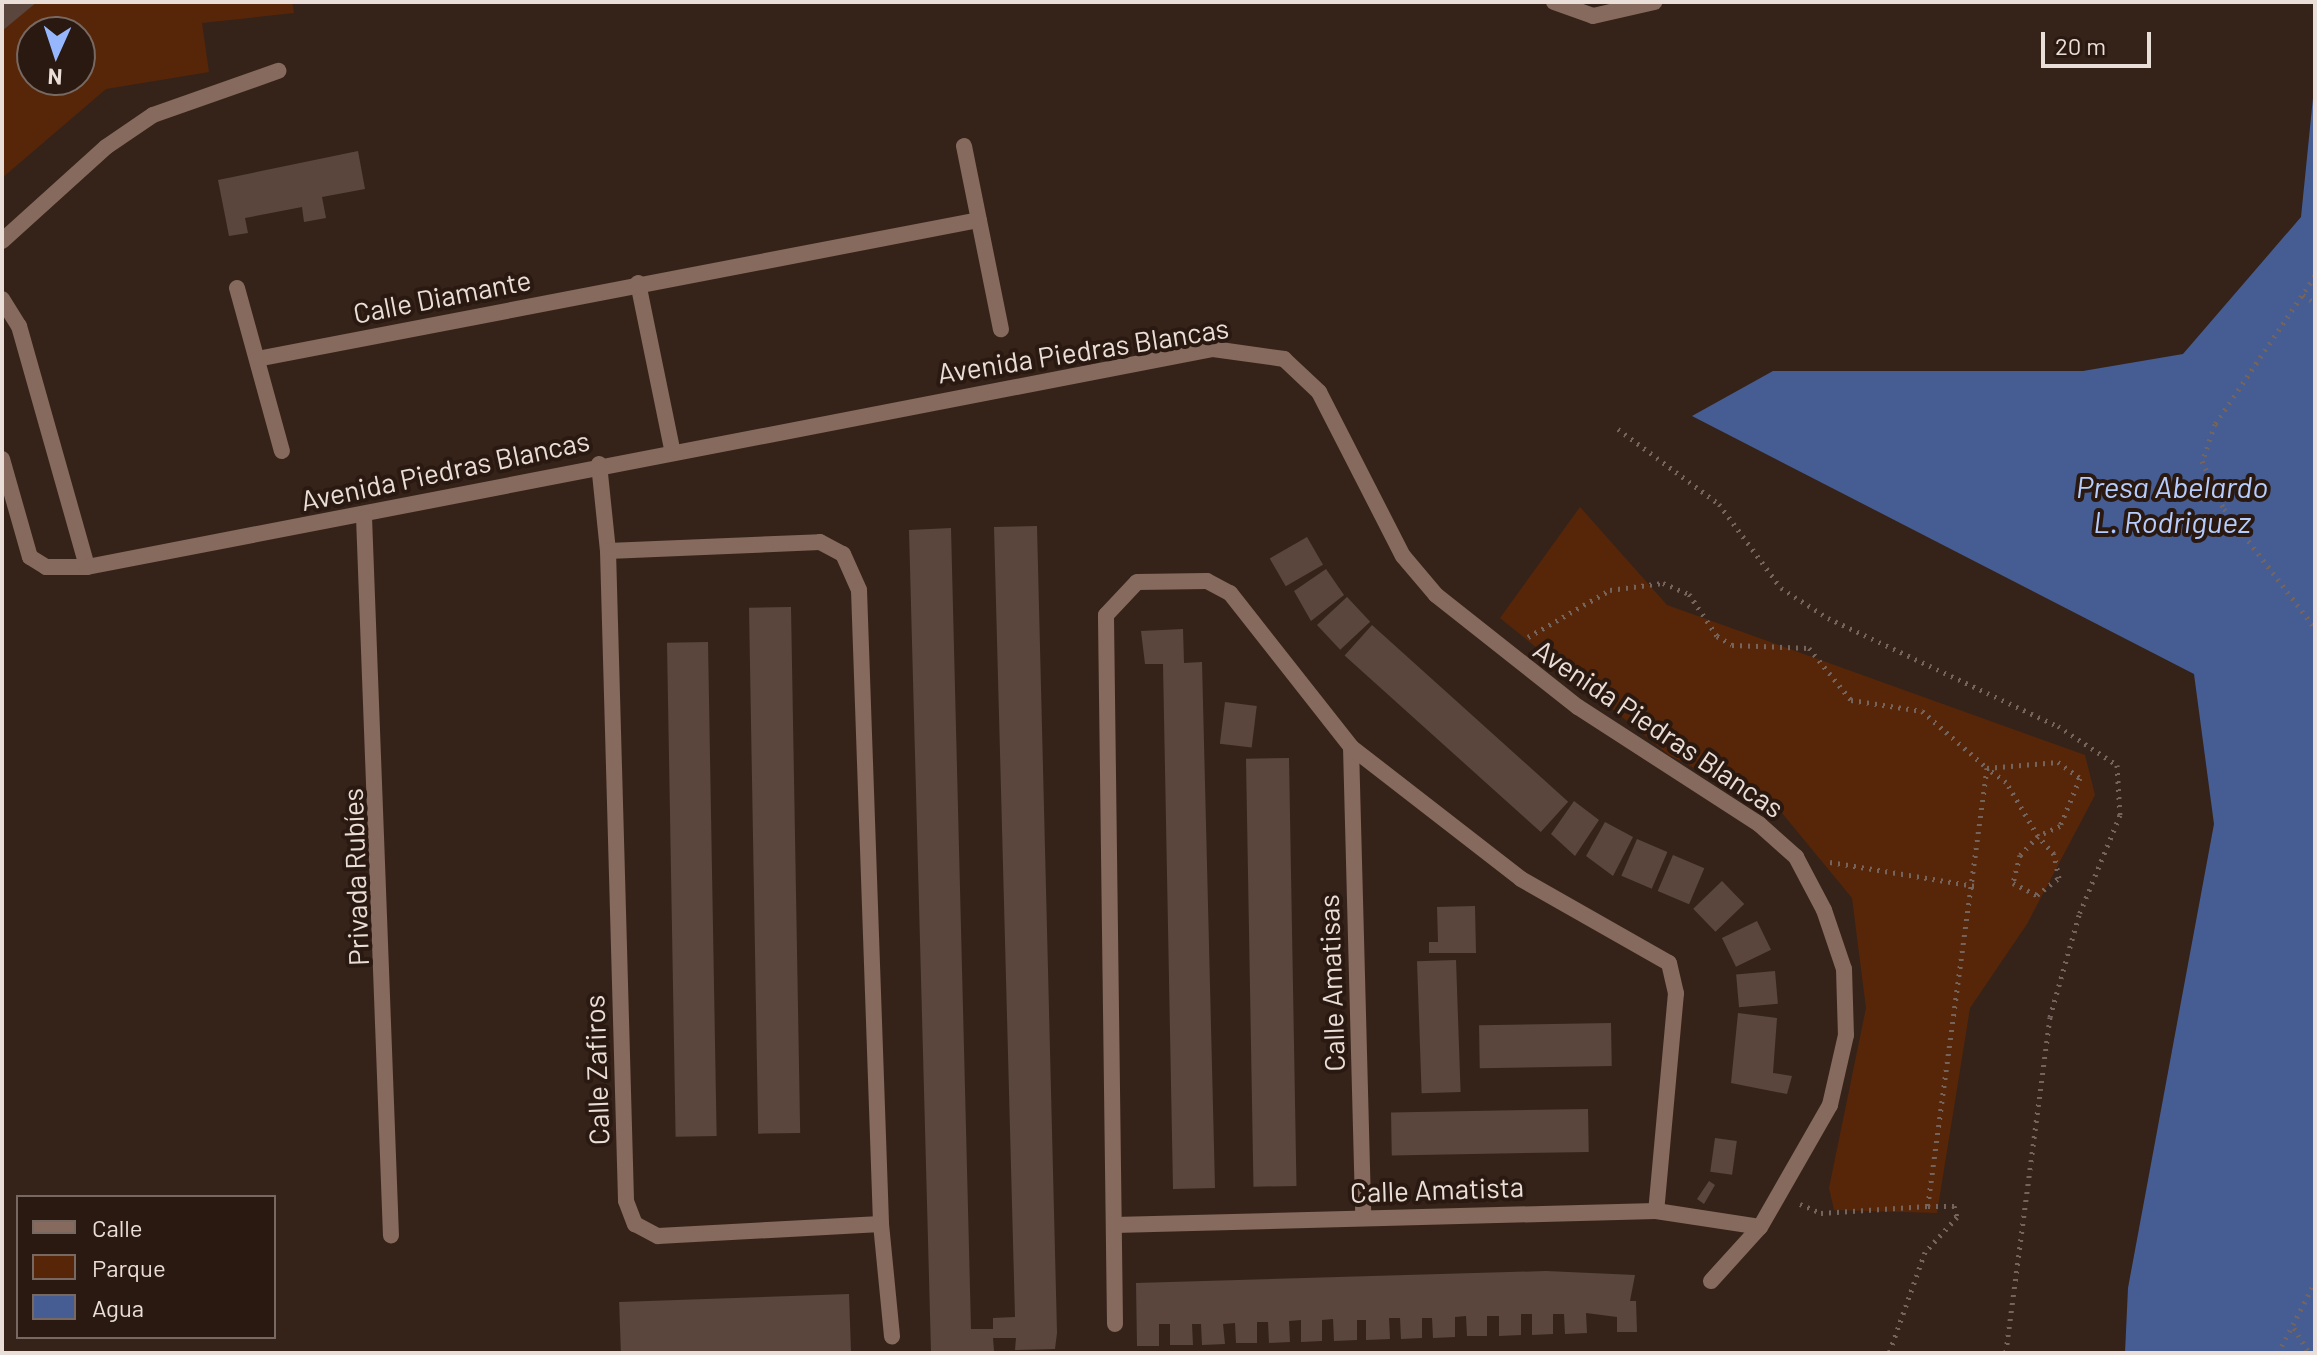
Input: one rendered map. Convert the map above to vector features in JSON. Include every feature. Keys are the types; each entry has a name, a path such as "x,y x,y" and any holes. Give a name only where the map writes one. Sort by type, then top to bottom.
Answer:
{"street":[{"path":"1554,2 1593,16 1654,2"},
{"path":"2,241 106,147 153,115 278,71"},
{"path":"964,146 1001,329"},
{"name":"Calle Diamante","path":"257,359 638,283 979,220"},
{"path":"638,283 672,449"},
{"path":"237,288 282,451"},
{"path":"2,299 19,326 87,567"},
{"name":"Avenida Piedras Blancas","path":"2,459 30,557 46,567 87,567 364,517 672,449 1213,349 1255,350 1284,359 1319,392 1403,556 1508,656 1796,857 1844,969 1846,1035 1830,1105 1760,1227 1711,1281"},
{"name":"Calle Zafiros","path":"599,464 608,551 626,1201 635,1224 658,1236 881,1224"},
{"name":"Privada Rubíes","path":"364,517 391,1235"},
{"path":"608,551 820,542 843,554 859,590 881,1224 892,1336"},
{"path":"1115,1324 1106,615 1118,594 1137,582 1189,580 1230,593 1351,747 1521,879 1669,963 1676,993 1656,1211"},
{"name":"Calle Amatisas","path":"1351,747 1363,1217"},
{"name":"Calle Amatista","path":"1114,1225 1656,1211 1760,1227"}],"path":[{"path":"2315,276 2215,424 2202,461 2224,509 2315,628"},
{"path":"2303,295 2315,303"},
{"path":"1618,429 1719,504 1781,588 1828,618 2058,726 2117,765 2120,815 2079,915 2050,1017 2006,1353"},
{"path":"1508,656 1541,624 1610,590 1663,583 1689,594 1717,636 1732,645 1809,648 1851,700 1922,711 1987,768 2006,782 2038,836 2054,854 2059,878 2037,895 2013,883 2020,855 2038,836 2060,826 2080,778 2058,762 1987,768"},
{"path":"1928,1206 1975,886 1987,768"},
{"path":"1796,857 1975,886"},
{"path":"1782,1188 1821,1213 1954,1206 1957,1217 1925,1252 1889,1353"},
{"path":"2278,1353 2294,1328 2315,1282"},
{"path":"2294,1328 2309,1353"},
{"path":"2234,1353 2249,1353"}],"green space":[{"path":"2,2 292,2 294,13 202,23 209,72 106,89 2,178"},
{"path":"1580,507 1667,605 2085,755 2095,795 2027,924 1970,1008 1937,1213 1834,1210 1829,1188 1866,1008 1852,898 1782,813 1669,755 1500,618"}],"water":[{"name":"Presa Abelardo L. Rodriguez","path":"2315,78 2315,1353 2125,1353 2128,1288 2214,824 2194,674 1692,416 1773,371 2083,371 2183,354 2301,217"}],"building":[{"path":"2,2 37,2 16,16 2,31"},
{"path":"358,151 365,189 322,197 326,218 304,222 302,207 245,218 248,233 229,236 218,180"},
{"path":"1037,526 1055,1349 1015,1350 1016,1338 993,1338 994,1351 931,1352 909,530 951,528 971,1329 993,1329 993,1318 1015,1317 994,527"},
{"path":"1307,537 1323,565 1286,586 1270,558"},
{"path":"1326,569 1344,595 1311,621 1294,591"},
{"path":"1347,597 1370,622 1340,650 1317,625"},
{"path":"791,607 800,1133 758,1134 749,608"},
{"path":"1372,625 1568,802 1541,832 1345,655"},
{"path":"1183,629 1184,663 1202,662 1215,1188 1173,1189 1163,664 1145,664 1141,631"},
{"path":"708,642 717,1136 676,1137 667,643"},
{"path":"1225,702 1257,706 1252,748 1220,744"},
{"path":"1289,758 1296,1186 1253,1187 1246,759"},
{"path":"1574,801 1599,820 1575,856 1551,834"},
{"path":"1605,822 1633,837 1613,876 1586,856"},
{"path":"1637,839 1667,852 1652,889 1621,876"},
{"path":"1673,855 1704,868 1689,904 1658,891"},
{"path":"1722,881 1744,904 1715,932 1693,909"},
{"path":"1475,906 1476,953 1429,953 1429,942 1438,942 1437,907"},
{"path":"1757,921 1771,950 1736,967 1722,938"},
{"path":"1456,960 1461,1092 1422,1093 1417,961"},
{"path":"1775,971 1778,1004 1739,1007 1736,974"},
{"path":"1738,1013 1777,1018 1773,1073 1792,1076 1787,1094 1731,1083"},
{"path":"1611,1023 1612,1066 1480,1068 1479,1025"},
{"path":"1588,1109 1589,1152 1392,1155 1391,1112"},
{"path":"1715,1138 1737,1141 1732,1175 1710,1172"},
{"path":"1709,1181 1715,1185 1704,1204 1697,1199"},
{"path":"1546,1271 1635,1275 1630,1301 1636,1301 1637,1332 1617,1332 1617,1317 1586,1313 1587,1333 1565,1334 1564,1314 1553,1314 1553,1334 1532,1335 1532,1314 1521,1314 1521,1335 1499,1336 1499,1316 1487,1316 1487,1336 1467,1336 1466,1316 1455,1317 1455,1337 1433,1338 1432,1318 1422,1318 1422,1338 1401,1339 1400,1318 1389,1318 1390,1339 1366,1340 1366,1320 1357,1320 1357,1340 1334,1341 1333,1319 1322,1320 1322,1341 1301,1342 1301,1320 1289,1321 1290,1342 1269,1343 1268,1322 1257,1322 1257,1343 1236,1343 1235,1323 1223,1324 1225,1344 1202,1345 1201,1324 1192,1324 1193,1345 1170,1345 1170,1324 1159,1324 1159,1346 1137,1346 1136,1283"},
{"path":"849,1294 851,1353 621,1353 619,1302"}]}
